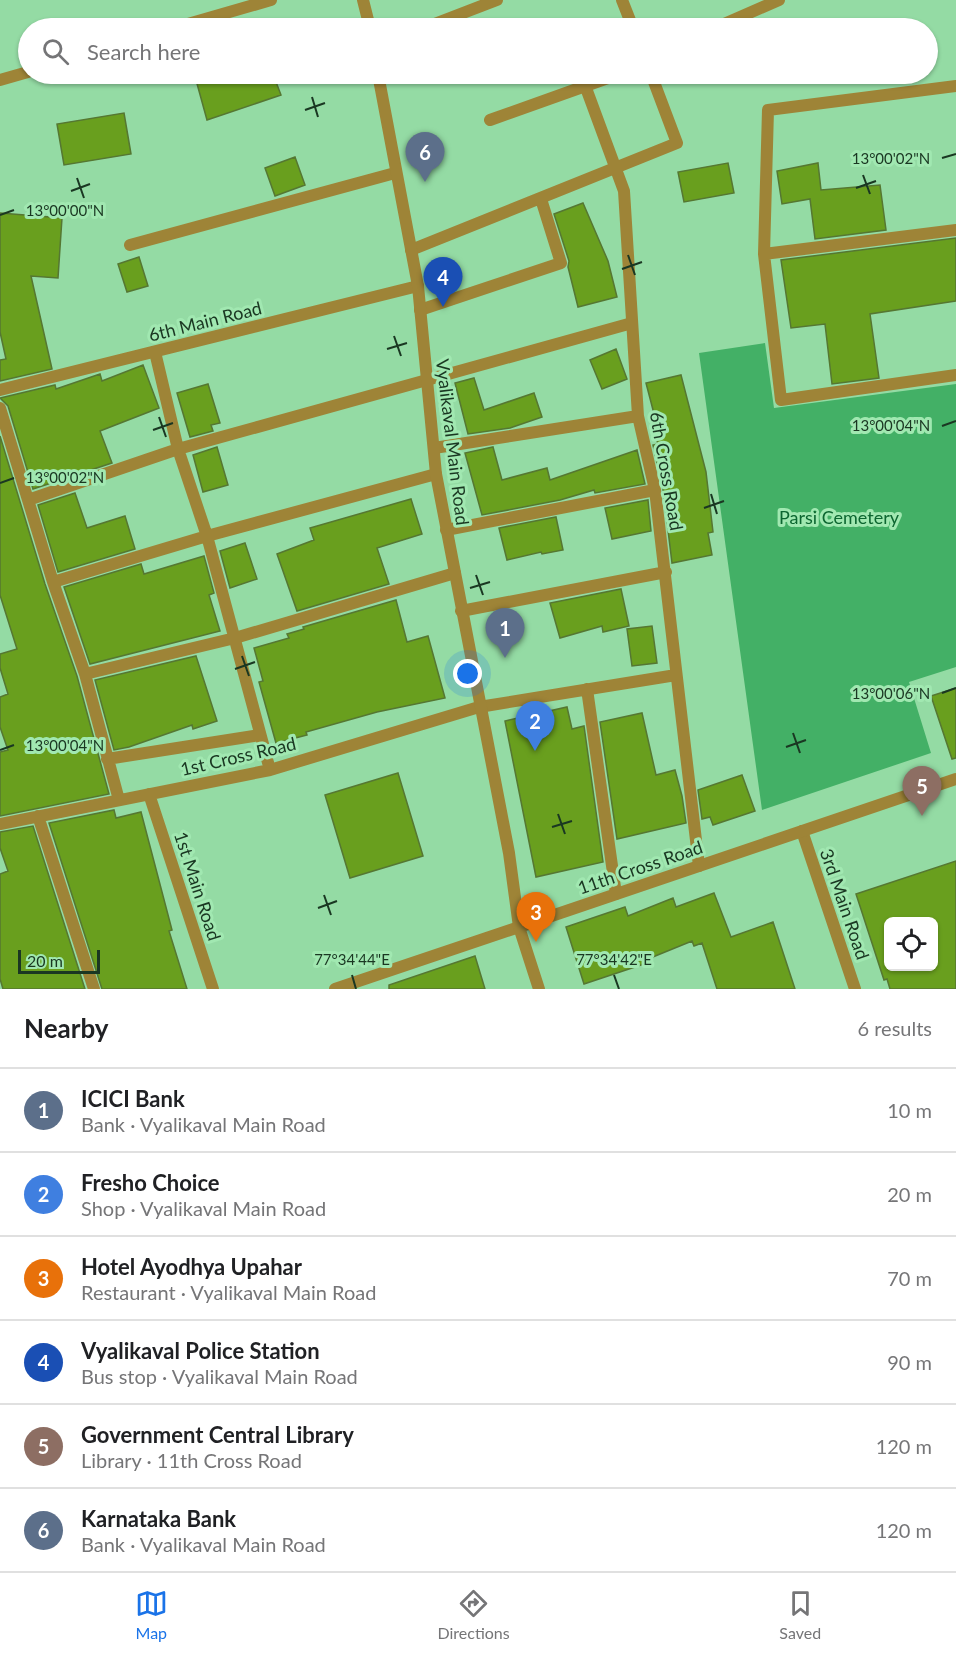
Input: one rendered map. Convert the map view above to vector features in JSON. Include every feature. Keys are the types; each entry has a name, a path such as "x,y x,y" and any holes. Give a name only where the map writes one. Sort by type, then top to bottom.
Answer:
{"street":[{"path":"209,18 271,0"},
{"path":"363,0 367,18"},
{"path":"450,18 497,0"},
{"path":"622,0 629,18"},
{"path":"731,18 753,4 779,0"},
{"path":"0,80 18,75"},
{"name":"Vyalikaval Main Road","path":"380,84 418,286 436,474 479,707 509,853 519,927 539,989"},
{"path":"490,120 596,84"},
{"path":"411,249 677,143 655,84"},
{"path":"956,86 768,110 764,254 781,400 956,375"},
{"name":"6th Cross Road","path":"586,88 624,191 638,416 655,490 699,866"},
{"path":"130,245 395,173"},
{"path":"420,310 561,263 541,199"},
{"path":"764,254 956,230"},
{"name":"6th Main Road","path":"0,390 418,286"},
{"path":"28,500 178,448 632,323"},
{"path":"155,352 178,448 207,536 270,770"},
{"path":"0,408 53,582 85,674 119,800"},
{"path":"434,448 638,416"},
{"path":"53,582 207,536 436,474"},
{"path":"446,530 655,490"},
{"path":"461,611 666,572"},
{"path":"85,674 235,638 455,573"},
{"name":"1st Cross Road","path":"0,824 270,770 479,707 676,675"},
{"path":"587,689 616,894"},
{"path":"107,759 260,735"},
{"name":"11th Cross Road","path":"335,989 956,779"},
{"name":"1st Main Road","path":"149,794 213,989"},
{"path":"38,816 94,989"},
{"name":"3rd Main Road","path":"802,831 855,989"}],"green space":[{"name":"Parsi Cemetery","path":"765,343 774,408 956,384 956,667 909,682 931,753 762,810 699,353"}],"building":[{"path":"197,84 277,84 281,95 207,120"},
{"path":"124,113 131,154 64,165 57,124"},
{"path":"295,157 305,185 275,196 265,168"},
{"path":"728,163 734,193 684,202 678,172"},
{"path":"818,163 821,190 880,185 886,230 815,239 810,199 782,204 777,171"},
{"path":"583,203 608,261 617,297 578,307 568,267 569,261 554,214"},
{"path":"0,213 62,218 58,278 31,276 52,369 0,381 0,360 6,359 0,332"},
{"path":"956,238 956,301 870,314 879,378 832,384 825,324 791,328 781,260"},
{"path":"139,257 148,286 127,292 118,264"},
{"path":"616,349 627,379 602,389 590,360"},
{"path":"143,365 159,408 100,431 112,463 33,489 8,406 0,398 55,385 56,389 100,374 102,381"},
{"path":"681,375 706,472 713,532 708,533 712,555 672,563 663,489 653,445 658,444 655,434 659,433 646,383"},
{"path":"474,378 484,410 534,393 542,417 510,428 468,434 455,383"},
{"path":"208,384 220,423 211,425 213,431 190,437 177,393"},
{"path":"0,436 45,584 77,676 109,794 0,816 0,752 8,750 0,727 0,697 8,694 0,668 0,654 17,649 0,595"},
{"path":"217,447 228,485 203,492 193,455"},
{"path":"493,447 502,480 547,468 550,480 637,450 645,484 595,493 594,490 560,500 482,515 465,453"},
{"path":"75,493 87,528 125,516 135,549 58,572 38,505"},
{"path":"411,499 422,534 377,548 389,584 297,611 277,554 314,540 310,528"},
{"path":"648,500 651,531 612,539 605,508"},
{"path":"556,517 563,550 542,554 541,552 507,560 499,528"},
{"path":"245,543 257,579 230,588 220,551"},
{"path":"204,556 214,593 209,595 220,631 90,664 64,587 141,564 144,574"},
{"path":"621,589 629,626 603,632 602,626 560,638 550,603"},
{"path":"396,600 407,642 428,636 445,698 377,712 276,743 259,682 263,681 254,648 289,638 287,634 304,629 303,627"},
{"path":"652,626 657,663 632,666 627,629"},
{"path":"196,656 217,721 193,729 192,725 114,750 95,680"},
{"path":"956,688 956,758 952,759 931,696"},
{"path":"567,707 572,729 584,726 603,862 536,877 505,721"},
{"path":"642,713 656,775 675,770 686,823 617,839 600,722"},
{"path":"398,773 423,856 350,878 325,795"},
{"path":"742,775 755,811 713,825 710,817 702,819 698,790"},
{"path":"114,810 116,818 141,812 172,930 169,931 187,989 102,989 49,823"},
{"path":"33,826 85,989 3,989 0,979 0,874 8,871 0,848 0,832"},
{"path":"956,861 956,989 890,989 887,979 884,980 856,894"},
{"path":"714,893 731,937 773,922 795,989 717,989 702,943 694,946 692,941 643,961 644,964 584,984 566,927 625,907 628,916 673,898 676,907"},
{"path":"475,956 485,989 389,989 389,985"}],"place":[{"name":"Karnataka Bank","path":"425,182"},
{"name":"Vyalikaval Police Station","path":"443,307"},
{"name":"ICICI Bank","path":"505,658"},
{"name":"Fresho Choice","path":"535,751"},
{"name":"Government Central Library","path":"922,816"},
{"name":"Hotel Ayodhya Upahar","path":"536,942"}]}
